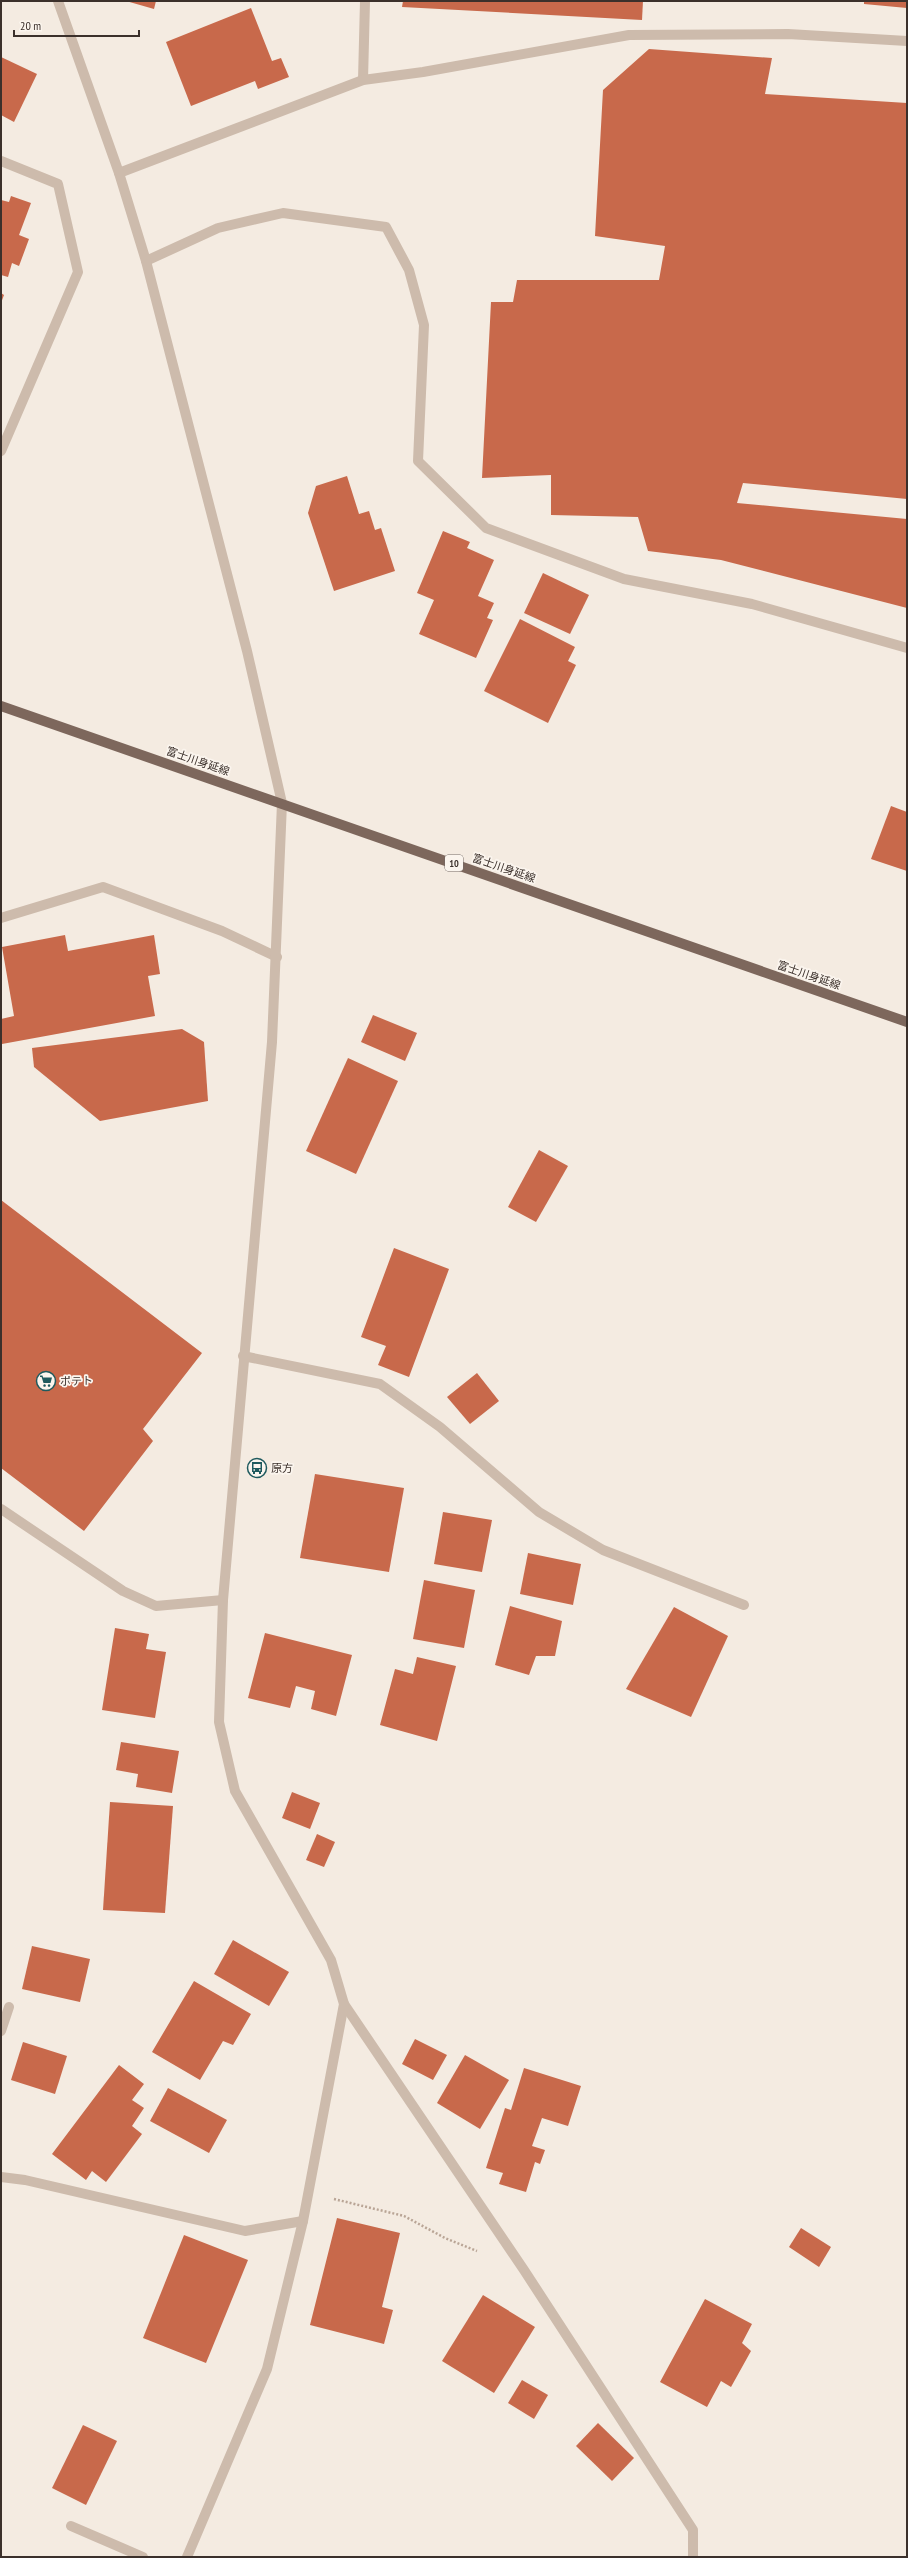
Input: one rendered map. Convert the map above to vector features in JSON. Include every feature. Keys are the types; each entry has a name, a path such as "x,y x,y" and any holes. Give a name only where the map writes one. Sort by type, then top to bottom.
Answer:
{"main road":[{"name":"富士川身延線","path":"1,706 907,1022"}],"street":[{"path":"58,1 119,173 146,261 245,643 282,803 277,957 272,1042 243,1356 223,1600 219,1722 235,1792 331,1960 344,2004 524,2270 693,2530 693,2557"},
{"path":"363,80 365,1"},
{"path":"119,173 363,80 423,72 629,35 788,34 907,41"},
{"path":"1,160 58,184 78,272 1,451"},
{"path":"146,261 218,228 283,213 386,227 408,270 424,325 418,461 486,528 624,579 752,604 907,648"},
{"path":"1,918 103,887 222,931 277,957"},
{"path":"243,1356 380,1384 440,1427 539,1512 603,1550 744,1605"},
{"path":"1,1509 122,1590 156,1606 223,1600"},
{"path":"187,2557 267,2370 303,2221 344,2004"},
{"path":"1,2031 9,2007"},
{"path":"1,2176 25,2180 245,2231 303,2221"},
{"path":"71,2526 143,2557"}],"path":[{"path":"309,2192 404,2216 445,2238 481,2253"}],"building":[{"path":"126,1 156,1 154,9"},
{"path":"403,1 643,1 642,20 402,7"},
{"path":"864,1 907,1 907,8 864,4"},
{"path":"251,8 272,61 281,58 289,77 258,89 255,81 191,106 166,42"},
{"path":"649,49 772,58 765,94 907,103 907,499 743,483 737,503 907,519 907,608 721,560 648,551 638,517 551,515 551,475 482,478 491,302 513,302 517,280 659,280 665,246 595,236 603,90"},
{"path":"1,57 37,74 14,122 1,115"},
{"path":"11,196 31,203 19,235 29,239 19,266 12,263 8,277 1,275 1,200 9,202"},
{"path":"1,293 4,295 1,303"},
{"path":"347,476 359,514 369,511 375,530 381,528 395,571 334,591 308,513 316,486"},
{"path":"443,531 470,542 467,548 494,560 478,596 494,603 487,618 493,620 476,658 419,634 434,600 417,593"},
{"path":"543,573 589,595 570,634 524,613"},
{"path":"520,619 575,647 568,661 576,665 548,723 484,691"},
{"path":"891,806 907,812 907,871 871,859"},
{"path":"65,935 68,951 154,935 160,974 148,976 155,1016 2,1044 1,1019 14,1016 2,947"},
{"path":"373,1015 417,1033 405,1061 361,1042"},
{"path":"182,1029 204,1042 208,1101 100,1121 34,1067 32,1048"},
{"path":"348,1058 398,1081 356,1174 306,1151"},
{"path":"539,1150 568,1166 536,1222 508,1207"},
{"path":"1,1200 202,1353 143,1429 153,1441 84,1531 1,1468"},
{"path":"394,1248 449,1269 409,1377 378,1365 386,1346 361,1337"},
{"path":"477,1373 499,1401 470,1424 447,1397"},
{"path":"315,1474 404,1488 389,1572 300,1558"},
{"path":"443,1512 492,1520 482,1572 434,1564"},
{"path":"528,1553 581,1564 573,1605 520,1594"},
{"path":"424,1580 475,1590 464,1648 413,1639"},
{"path":"510,1606 562,1621 555,1656 536,1656 529,1675 495,1665"},
{"path":"674,1607 728,1636 691,1717 626,1689"},
{"path":"115,1628 149,1634 146,1649 166,1652 155,1718 102,1710"},
{"path":"265,1633 352,1655 336,1716 311,1709 315,1691 296,1686 290,1708 248,1698"},
{"path":"417,1657 456,1666 437,1741 380,1725 395,1669 413,1674"},
{"path":"121,1742 179,1751 172,1793 136,1787 138,1774 116,1770"},
{"path":"292,1792 320,1803 310,1829 282,1818"},
{"path":"110,1802 173,1806 165,1913 103,1910"},
{"path":"317,1834 335,1842 324,1867 306,1860"},
{"path":"233,1940 289,1972 269,2006 214,1974"},
{"path":"32,1946 90,1959 80,2002 22,1989"},
{"path":"194,1981 251,2014 233,2045 223,2041 200,2080 152,2052"},
{"path":"415,2039 447,2055 433,2080 402,2064"},
{"path":"23,2042 67,2056 55,2094 11,2080"},
{"path":"465,2055 509,2080 480,2129 437,2103"},
{"path":"119,2065 144,2084 132,2100 144,2108 132,2126 142,2134 106,2182 92,2171 86,2180 52,2154"},
{"path":"524,2068 581,2086 568,2126 542,2118 532,2146 545,2150 540,2164 535,2162 526,2192 499,2184 503,2173 486,2168 505,2108 511,2110"},
{"path":"168,2088 227,2120 209,2153 150,2121"},
{"path":"337,2218 400,2233 382,2307 393,2310 384,2344 310,2325"},
{"path":"801,2228 831,2247 819,2267 789,2247"},
{"path":"184,2235 248,2260 206,2363 143,2338"},
{"path":"483,2295 535,2327 494,2393 442,2361"},
{"path":"705,2299 752,2324 742,2343 751,2351 731,2387 721,2381 707,2407 660,2382"},
{"path":"522,2380 548,2395 534,2419 508,2403"},
{"path":"598,2423 634,2458 612,2481 576,2446"},
{"path":"83,2425 117,2441 86,2505 52,2488"}],"place":[{"name":"ポテト","path":"46,1381"},
{"name":"原方","path":"257,1468"}]}
